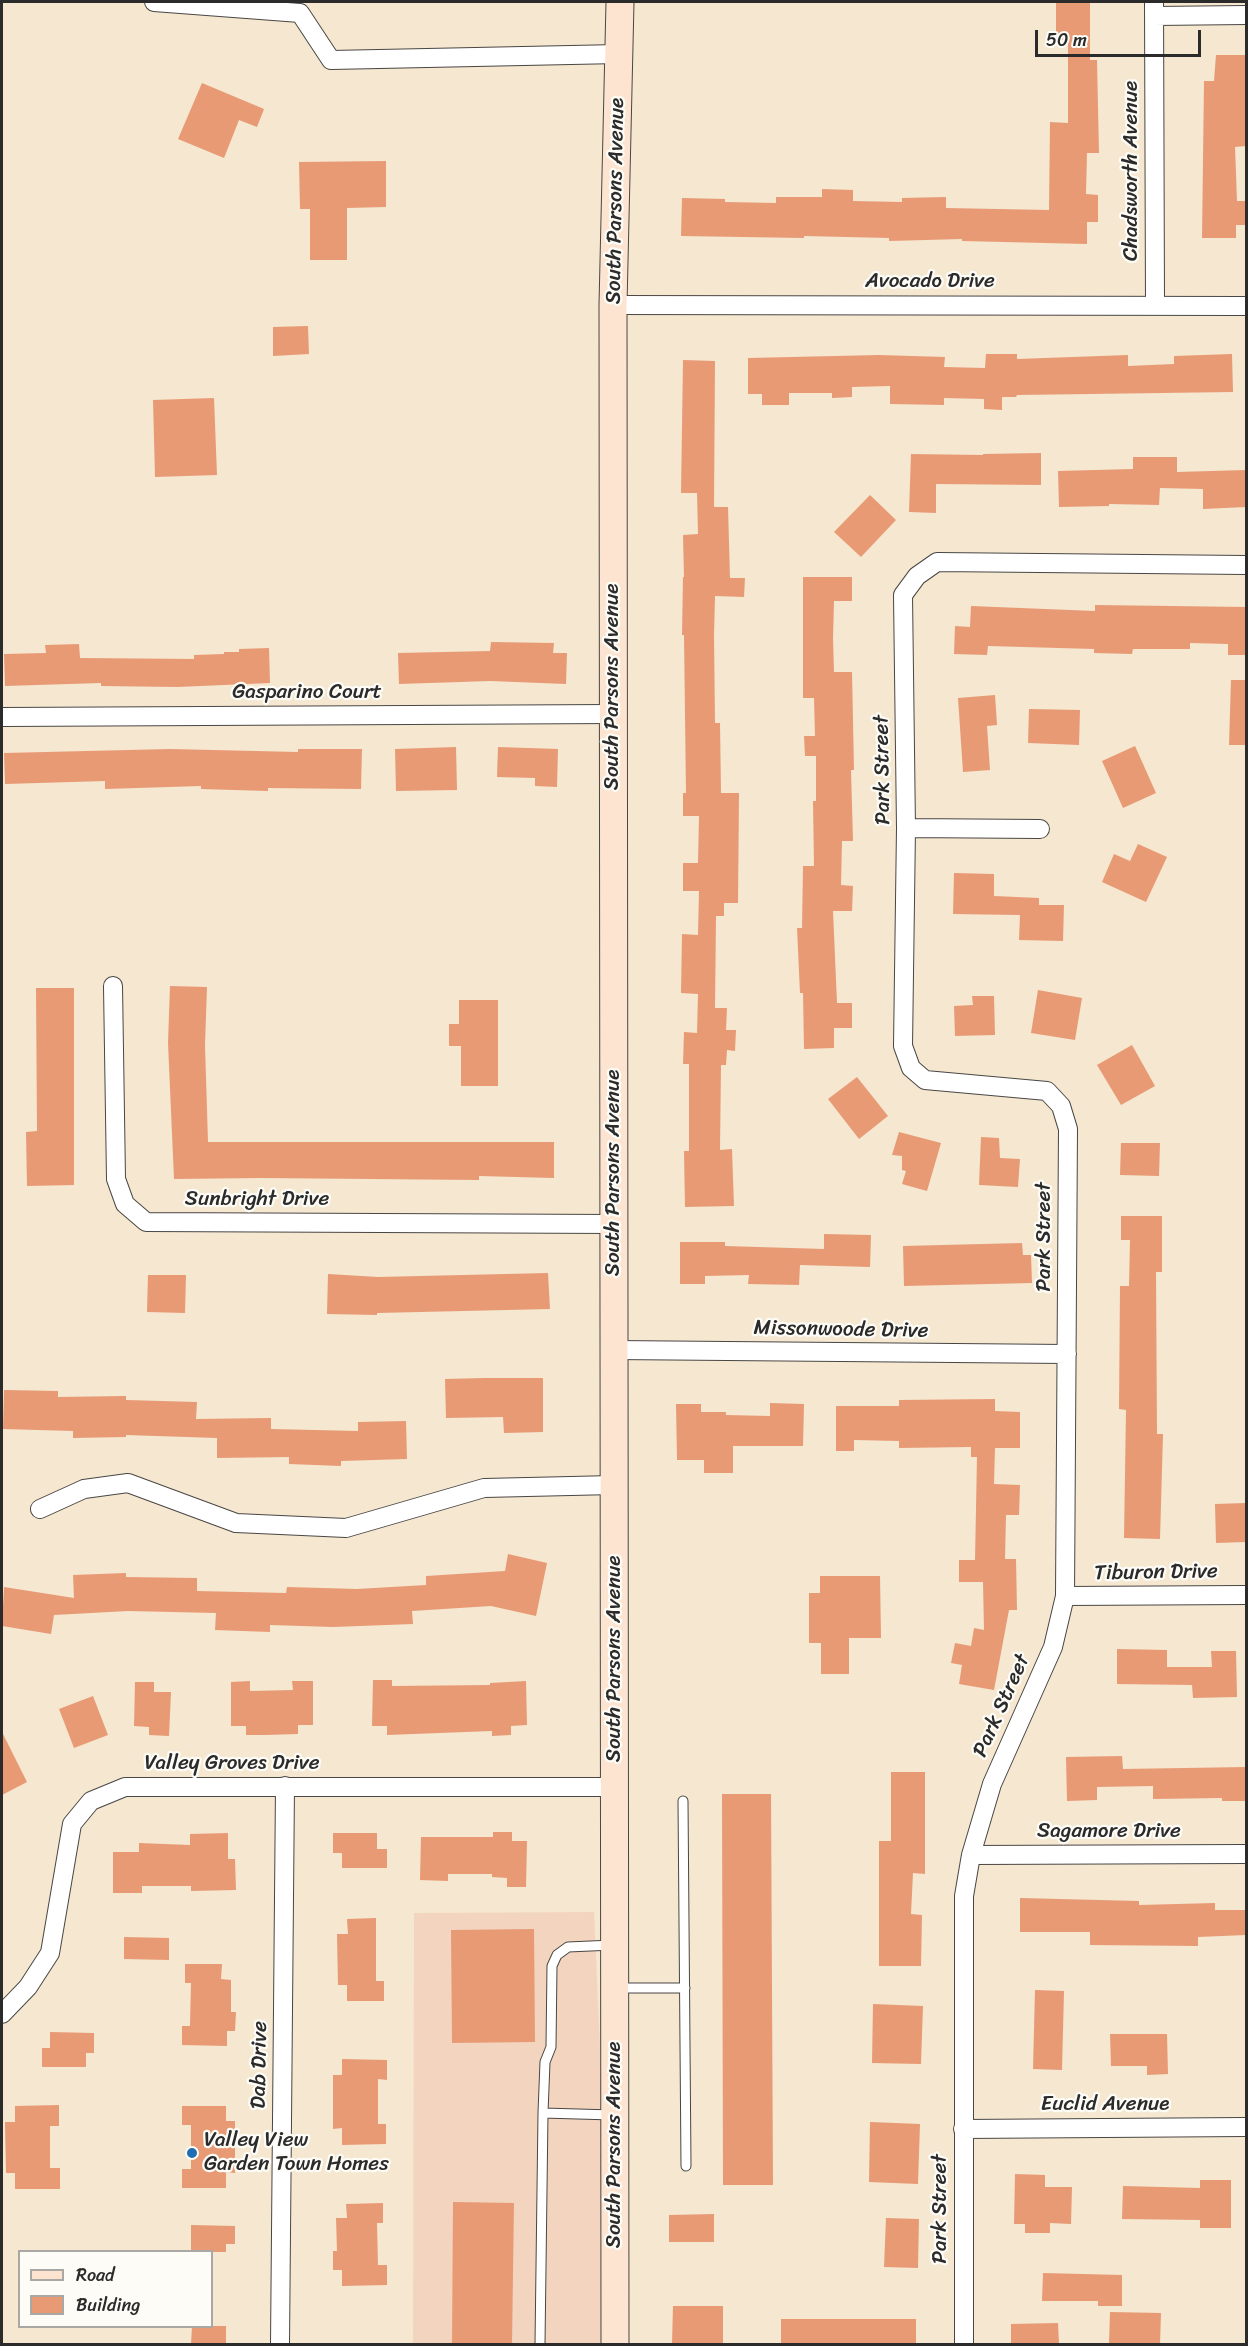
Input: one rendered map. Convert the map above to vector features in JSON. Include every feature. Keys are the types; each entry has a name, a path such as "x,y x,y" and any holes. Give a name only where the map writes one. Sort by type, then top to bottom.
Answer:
{"street":[{"path":"154,2 300,13 331,60 619,54"},
{"name":"South Parsons Avenue","path":"615,2344 613,305 620,2"},
{"path":"1154,9 1246,15"},
{"name":"Chadsworth Avenue","path":"1154,9 1155,304"},
{"name":"Avocado Drive","path":"613,305 1155,304 1246,306"},
{"name":"Park Street","path":"964,2344 964,1896 971,1855 992,1784 1053,1647 1065,1596 1068,1129 1062,1106 1047,1091 925,1080 911,1068 903,1046 906,828 903,595 917,576 937,562 1246,565"},
{"name":"Gasparino Court","path":"2,717 614,714"},
{"path":"906,828 1040,829"},
{"name":"Sunbright Drive","path":"113,986 117,1179 125,1204 146,1222 614,1224"},
{"name":"Missonwoode Drive","path":"614,1350 1067,1354"},
{"path":"40,1509 84,1489 128,1484 236,1523 346,1528 484,1488 614,1485"},
{"name":"Tiburon Drive","path":"1065,1596 1246,1595"},
{"name":"Dab Drive","path":"280,2344 285,1786"},
{"name":"Valley Groves Drive","path":"2,2014 28,1987 50,1953 72,1824 91,1801 125,1787 615,1787"},
{"name":"Sagamore Drive","path":"971,1855 1246,1854"},
{"name":"Euclid Avenue","path":"963,2129 1246,2127"}],"lane":[{"path":"683,1801 686,2166"},
{"path":"540,2344 543,2113 545,2062 551,2047 552,1966 557,1955 568,1947 615,1945"},
{"path":"615,1988 685,1988"},
{"path":"543,2113 615,2115"}],"shaded area":[{"path":"594,1912 604,2138 604,2344 413,2344 414,1913"}],"building":[{"path":"1056,2 1090,2 1090,60 1097,60 1099,153 1087,153 1086,194 1098,195 1098,222 1087,222 1087,244 962,241 962,239 889,241 889,238 681,236 682,198 776,203 776,197 822,197 822,189 853,190 853,201 902,202 902,198 946,197 946,208 1049,210 1050,122 1068,123 1068,40 1056,40"},
{"path":"1216,55 1246,55 1246,146 1235,147 1237,201 1246,201 1246,225 1236,225 1236,238 1202,238 1204,81 1214,81"},
{"path":"202,83 264,109 257,127 239,120 224,158 178,139"},
{"path":"386,161 386,207 347,208 347,260 310,260 310,209 300,209 299,162"},
{"path":"308,326 309,354 273,356 273,327"},
{"path":"986,354 1017,354 1017,359 1128,355 1128,366 1174,364 1174,356 1232,354 1233,392 1017,395 1016,397 1002,397 1002,410 984,409 984,399 944,398 944,405 890,404 890,386 852,387 852,397 832,398 832,393 789,393 789,405 762,405 762,394 748,394 748,358 879,355 945,357 944,367 985,368"},
{"path":"683,360 715,361 714,507 728,507 730,578 745,578 744,597 715,596 714,636 715,723 720,723 721,793 739,793 738,903 724,903 724,916 716,916 715,1008 727,1008 726,1030 736,1030 735,1051 727,1050 726,1065 721,1065 720,1150 732,1149 734,1206 685,1207 684,1151 689,1151 689,1064 683,1064 684,1032 697,1033 698,994 681,993 682,934 698,935 699,891 683,891 683,863 698,863 699,816 683,816 683,793 686,793 684,635 682,635 683,535 698,534 697,493 681,493"},
{"path":"214,398 217,475 155,477 153,400"},
{"path":"1041,453 1041,485 936,484 936,513 909,512 911,454"},
{"path":"1133,457 1177,457 1177,472 1246,470 1246,507 1203,509 1203,489 1160,488 1159,505 1109,504 1109,506 1059,507 1058,471 1133,469"},
{"path":"870,495 896,520 861,557 834,532"},
{"path":"803,577 852,577 852,601 834,601 833,638 834,672 852,672 853,841 842,841 841,885 853,886 852,911 833,911 837,1003 852,1003 852,1028 834,1028 834,1048 804,1049 803,993 800,993 797,928 802,928 803,866 814,866 813,801 816,801 816,756 805,756 804,736 815,736 814,698 803,698"},
{"path":"1095,605 1246,607 1246,655 1228,655 1228,644 1190,643 1190,649 1133,649 1132,654 1094,653 1094,649 988,646 987,655 954,654 955,626 970,627 971,606 1095,611"},
{"path":"491,642 554,643 553,653 567,653 566,684 490,681 399,684 398,653 490,651"},
{"path":"79,644 80,658 194,659 194,655 269,648 270,683 177,687 101,686 101,683 5,686 4,654 46,653 45,645"},
{"path":"1231,680 1246,680 1246,745 1229,745"},
{"path":"995,695 997,725 987,726 990,770 963,772 958,698"},
{"path":"1029,709 1080,710 1079,745 1028,743"},
{"path":"1135,746 1156,793 1123,808 1102,761"},
{"path":"456,747 457,790 396,791 395,749"},
{"path":"498,747 558,749 557,787 535,786 535,778 497,777"},
{"path":"170,749 298,752 298,749 362,749 361,789 268,788 268,791 201,789 201,786 105,789 105,781 5,784 4,753"},
{"path":"1138,844 1167,857 1146,902 1102,882 1114,854 1130,861"},
{"path":"954,873 994,874 994,896 1039,898 1039,905 1064,905 1063,941 1019,940 1020,915 953,914"},
{"path":"170,986 207,987 205,1045 208,1142 554,1142 554,1178 479,1176 479,1180 174,1179 168,1043"},
{"path":"36,988 74,988 74,1185 27,1186 26,1132 37,1131"},
{"path":"1038,990 1082,998 1075,1040 1031,1033"},
{"path":"972,996 994,996 995,1035 955,1036 954,1006 973,1005"},
{"path":"459,1000 498,1000 498,1086 461,1086 461,1046 449,1046 449,1024 459,1024"},
{"path":"1132,1045 1155,1086 1121,1105 1097,1065"},
{"path":"857,1077 888,1116 859,1139 828,1099"},
{"path":"899,1132 941,1143 927,1191 902,1184 906,1171 902,1170 902,1156 892,1155"},
{"path":"981,1137 999,1138 1000,1158 1020,1159 1018,1187 979,1185"},
{"path":"1121,1143 1160,1143 1159,1176 1120,1175"},
{"path":"1121,1216 1162,1216 1162,1272 1156,1272 1157,1434 1163,1434 1160,1539 1124,1538 1126,1410 1119,1409 1120,1286 1129,1286 1130,1240 1121,1240"},
{"path":"824,1234 871,1235 870,1267 800,1265 799,1285 748,1284 749,1275 705,1276 705,1284 680,1284 680,1242 725,1242 725,1246 824,1249"},
{"path":"1022,1243 1023,1255 1031,1255 1032,1283 904,1286 903,1246"},
{"path":"548,1273 550,1309 377,1313 377,1315 327,1314 328,1274 378,1277"},
{"path":"148,1275 186,1275 185,1313 147,1312"},
{"path":"543,1378 543,1432 504,1433 503,1417 446,1418 445,1379"},
{"path":"4,1390 58,1391 58,1397 126,1396 126,1400 197,1402 196,1419 271,1418 271,1429 358,1431 358,1422 406,1421 407,1459 341,1461 341,1466 289,1464 289,1457 217,1458 217,1438 126,1435 126,1437 73,1438 73,1431 3,1429"},
{"path":"995,1399 995,1411 1020,1412 1020,1448 995,1448 994,1484 1020,1485 1019,1515 1006,1515 1005,1559 1016,1559 1017,1610 1009,1610 994,1690 959,1684 962,1665 951,1663 955,1643 971,1646 974,1628 984,1630 983,1582 959,1582 959,1560 975,1560 977,1457 971,1457 971,1447 899,1448 899,1441 854,1440 854,1451 836,1451 836,1406 899,1406 899,1400"},
{"path":"770,1403 804,1404 803,1446 733,1446 733,1473 704,1473 704,1460 677,1460 676,1404 701,1404 701,1412 770,1416"},
{"path":"1246,1503 1246,1542 1216,1543 1215,1504"},
{"path":"508,1554 547,1563 536,1616 491,1606 412,1611 413,1624 333,1627 270,1625 270,1632 215,1630 216,1613 128,1611 54,1615 51,1634 2,1626 4,1587 74,1598 73,1575 126,1573 126,1577 197,1578 197,1591 286,1593 287,1587 357,1589 426,1585 426,1576 505,1571"},
{"path":"820,1576 880,1576 881,1638 849,1638 849,1674 821,1674 821,1643 809,1643 809,1593 820,1593"},
{"path":"1117,1649 1167,1650 1167,1667 1212,1667 1211,1651 1236,1651 1237,1697 1193,1698 1192,1685 1117,1684"},
{"path":"373,1680 392,1680 392,1686 490,1685 490,1683 526,1681 527,1725 511,1726 511,1735 492,1736 492,1731 387,1735 387,1726 372,1726"},
{"path":"250,1681 250,1691 293,1690 292,1681 313,1681 313,1725 298,1725 298,1734 266,1735 246,1735 246,1726 231,1726 231,1682"},
{"path":"135,1682 154,1682 154,1692 171,1692 169,1736 149,1735 149,1727 134,1726"},
{"path":"93,1696 108,1735 74,1748 59,1709"},
{"path":"2,1732 27,1782 2,1795"},
{"path":"1122,1756 1123,1769 1246,1767 1246,1801 1222,1801 1222,1798 1153,1799 1153,1786 1097,1787 1097,1800 1067,1801 1066,1757"},
{"path":"891,1772 925,1772 925,1874 913,1873 911,1914 922,1915 921,1966 879,1966 879,1841 891,1841"},
{"path":"722,1794 771,1794 773,2185 723,2185"},
{"path":"493,1832 512,1832 512,1841 527,1841 526,1887 507,1887 507,1878 492,1877 492,1874 448,1874 448,1881 420,1880 421,1837 493,1837"},
{"path":"228,1833 228,1859 235,1859 236,1890 191,1891 191,1886 142,1886 142,1893 113,1893 113,1852 139,1852 139,1843 190,1845 190,1834"},
{"path":"333,1833 377,1833 377,1849 387,1849 387,1868 342,1868 342,1853 333,1853"},
{"path":"1020,1898 1139,1901 1139,1905 1215,1903 1215,1910 1246,1910 1246,1935 1198,1937 1198,1946 1090,1945 1090,1932 1020,1932"},
{"path":"376,1918 376,1981 384,1981 384,2001 347,2001 347,1985 338,1985 337,1934 348,1934 347,1919"},
{"path":"534,1929 535,2042 452,2043 451,1930"},
{"path":"124,1937 169,1938 169,1960 124,1959"},
{"path":"185,1964 222,1964 221,1979 231,1980 231,2012 236,2012 235,2031 227,2031 227,2046 182,2045 182,2026 190,2026 191,1983 185,1983"},
{"path":"1035,1990 1064,1991 1062,2070 1033,2069"},
{"path":"873,2004 923,2006 921,2064 872,2063"},
{"path":"50,2032 94,2033 94,2053 86,2053 86,2067 42,2067 42,2048 50,2048"},
{"path":"1110,2034 1167,2034 1168,2074 1147,2075 1147,2066 1111,2066"},
{"path":"342,2059 387,2060 387,2080 378,2079 378,2124 386,2124 386,2144 342,2145 342,2128 333,2129 333,2075 342,2075"},
{"path":"59,2105 59,2126 50,2126 50,2168 60,2168 60,2189 15,2189 15,2173 6,2173 5,2122 15,2122 15,2106"},
{"path":"182,2106 226,2106 226,2121 235,2121 235,2173 226,2172 226,2188 182,2188 182,2169 191,2169 191,2125 182,2125"},
{"path":"870,2122 920,2124 918,2184 869,2182"},
{"path":"1015,2174 1045,2175 1045,2187 1072,2187 1071,2224 1050,2223 1050,2233 1025,2233 1025,2224 1014,2224"},
{"path":"1200,2180 1231,2180 1231,2228 1200,2228 1200,2220 1122,2219 1123,2186 1200,2188"},
{"path":"453,2202 514,2203 512,2344 452,2344"},
{"path":"383,2203 383,2223 377,2223 378,2265 387,2265 387,2285 342,2286 342,2270 333,2270 333,2251 337,2251 336,2218 347,2218 346,2204"},
{"path":"714,2214 714,2242 669,2242 669,2215"},
{"path":"886,2218 919,2219 918,2268 884,2267"},
{"path":"191,2225 235,2226 235,2244 226,2244 226,2252 191,2250"},
{"path":"1043,2273 1122,2275 1122,2306 1098,2306 1098,2301 1042,2301"},
{"path":"673,2306 723,2306 723,2344 672,2344"},
{"path":"1110,2312 1161,2313 1160,2344 1109,2344"},
{"path":"781,2319 916,2319 916,2344 781,2344"},
{"path":"1058,2323 1059,2344 1011,2344 1011,2324"},
{"path":"226,2326 226,2344 191,2344 192,2328"}],"place":[{"name":"Valley View Garden Town Homes","path":"192,2153"}]}
